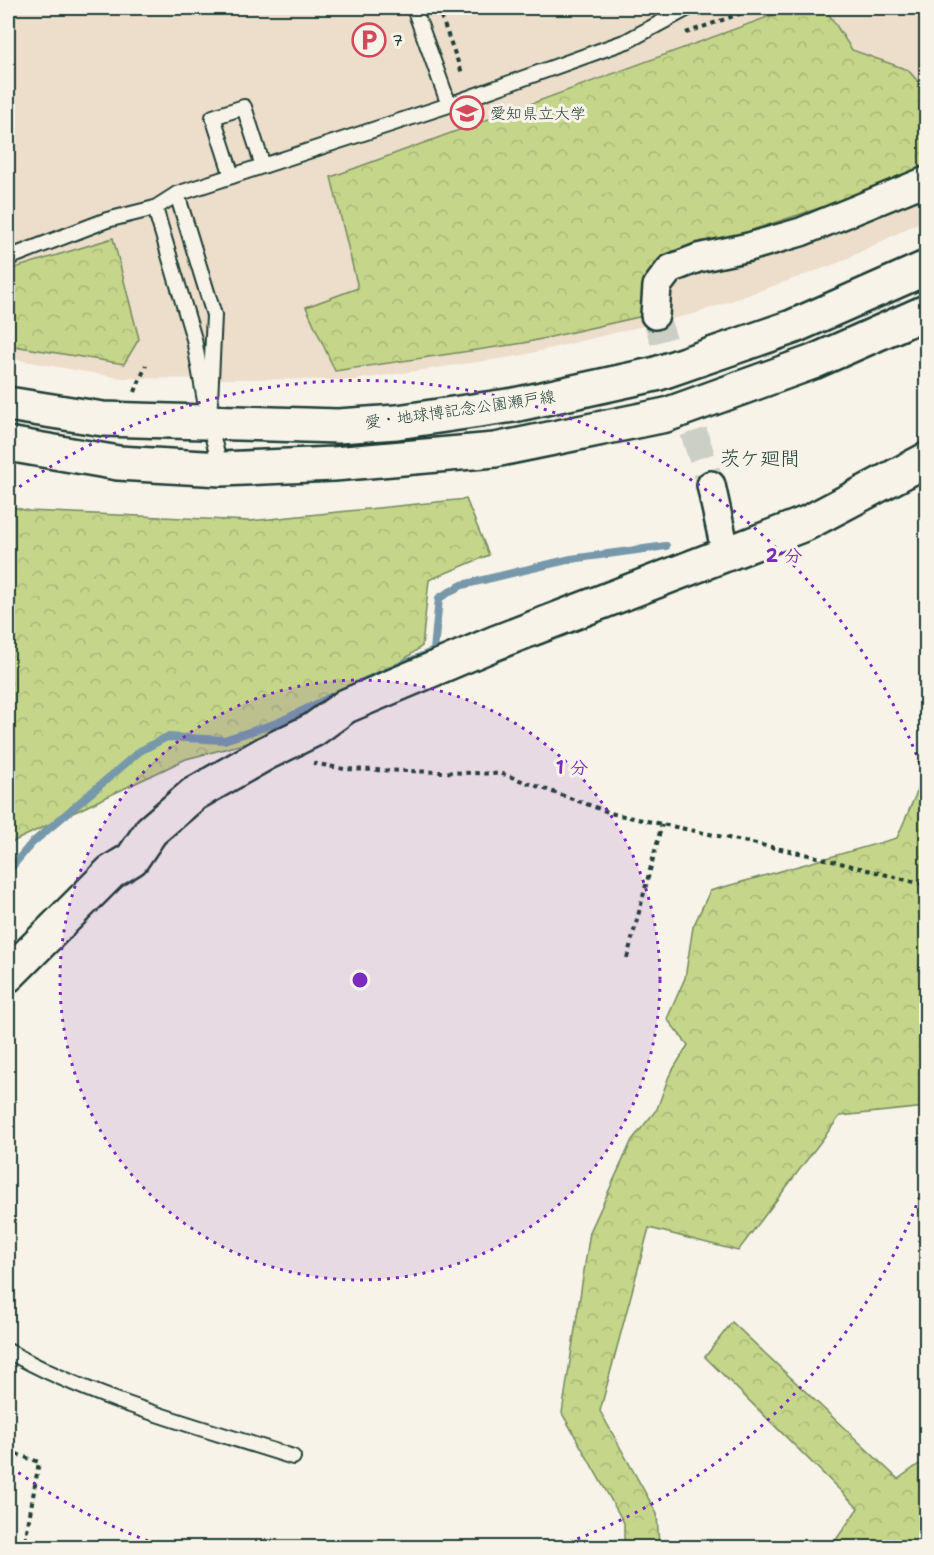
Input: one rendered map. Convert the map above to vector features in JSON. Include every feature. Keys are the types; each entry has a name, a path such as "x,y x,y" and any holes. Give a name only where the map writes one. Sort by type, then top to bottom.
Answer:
{"main road":[{"name":"愛・地球博記念公園瀬戸線","path":"8,404 103,419 338,426 398,422 514,405 656,374 792,327 927,268"},
{"path":"8,444 118,463 221,469 334,464 495,450 666,415 813,362 927,312"},
{"path":"8,975 111,872 132,859 151,831 194,794 266,753 313,730 346,706 495,643 807,523 927,459"}],"street":[{"path":"655,315 657,286 670,269 698,258 749,247 801,232 927,181"},
{"path":"711,485 726,554"}],"lane":[{"path":"414,8 449,105"},
{"path":"8,258 107,220 155,208 177,194 449,105 627,41 688,8"},
{"path":"232,176 213,117 244,107 263,166"},
{"path":"177,194 214,315 209,423"},
{"path":"155,208 194,339 209,423 221,469"},
{"path":"8,1352 44,1372 114,1399 294,1457"}],"path":[{"path":"438,8 462,73"},
{"path":"910,8 927,13"},
{"path":"310,762 344,769 503,774 614,814 809,855 927,885"},
{"path":"627,958 662,824"},
{"path":"8,1451 39,1462 24,1548"}],"shaded area":[{"name":"愛知県立大学","path":"8,8 926,8 926,219 838,263 697,313 519,356 354,380 120,378 8,358"}],"green space":[{"path":"792,8 825,8 852,50 908,70 926,91 926,173 676,255 643,316 524,343 335,371 306,307 358,288 331,177"},
{"path":"113,238 139,339 124,364 8,345 8,270"},
{"path":"466,499 489,555 429,580 422,646 316,725 186,759 8,844 8,506 29,511 250,521"},
{"path":"926,771 926,1107 840,1116 738,1251 649,1228 600,1411 657,1514 659,1547 624,1547 624,1523 562,1413 590,1232 632,1140 657,1109 669,1076 688,1045 667,1019 685,978 693,927 710,891 897,838"},
{"path":"732,1322 898,1479 926,1459 926,1547 831,1547 858,1508 705,1357"}],"waterway":[{"path":"360,683 434,651 439,598 462,585 571,559 666,546"},
{"path":"8,869 31,844 140,751 167,737 224,740 277,723 339,693"}],"tunnel":[{"path":"655,315 711,485"}],"place":[{"name":"7","path":"369,40"},
{"name":"愛知県立大学","path":"467,113"}],"district":[{"name":"茨ケ廻間","path":"760,458"}]}
